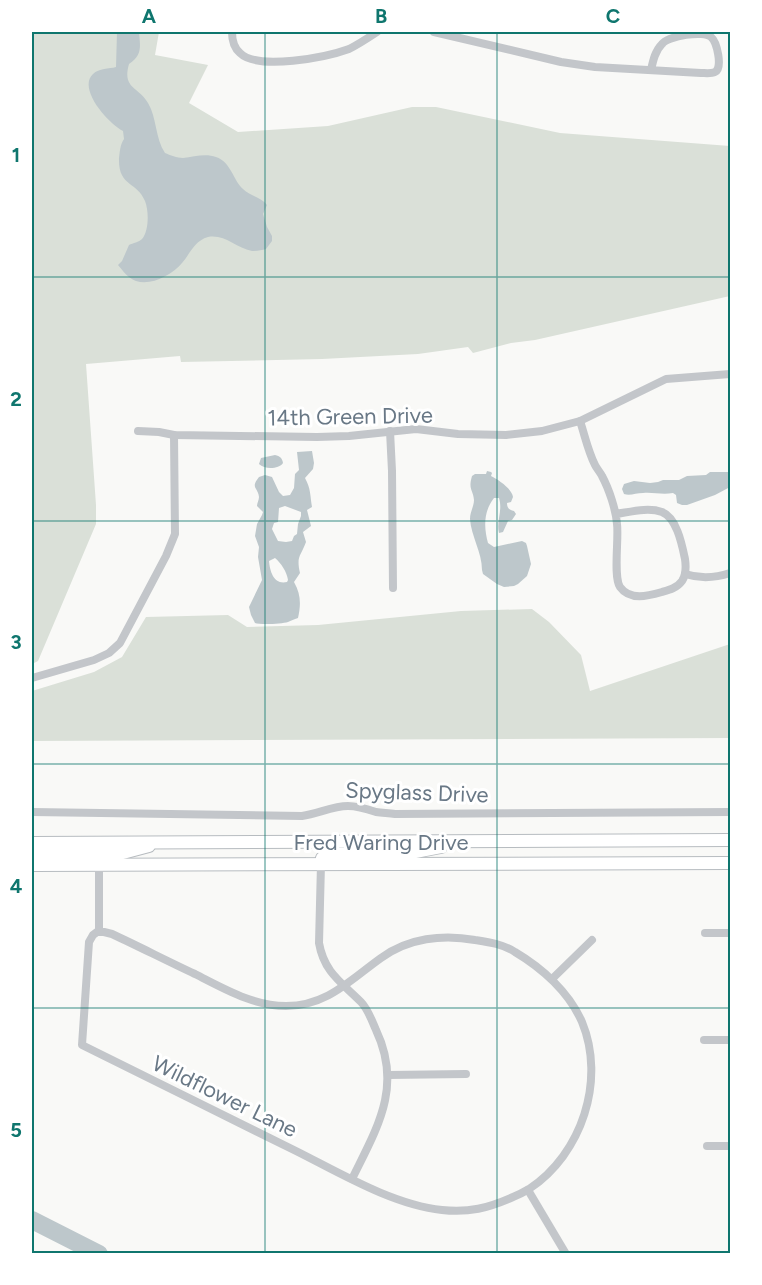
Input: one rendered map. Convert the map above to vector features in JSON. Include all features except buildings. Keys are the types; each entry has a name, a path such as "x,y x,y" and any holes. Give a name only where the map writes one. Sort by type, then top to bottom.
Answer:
{"main road":[{"name":"Fred Waring Drive","path":"32,843 730,840"},
{"path":"321,864 322,858 328,854 410,853 468,841"},
{"path":"32,855 119,854 162,842"},
{"name":"Fred Waring Drive","path":"32,865 730,862"}],"street":[{"path":"232,32 232,40 240,53 255,60 271,61 298,61 330,54 349,48 377,32"},
{"path":"434,32 561,62 604,68 701,73 717,72 719,58 714,40 706,33 698,33 665,41 653,59 651,70"},
{"name":"14th Green Drive","path":"138,431 174,435 317,437 416,429 458,434 506,435 542,431 580,421 666,379 730,374"},
{"path":"580,421 590,454 603,477 616,514 620,587 628,594 647,597 677,586 682,581 686,565 676,527 667,515 654,510 616,514"},
{"path":"390,431 393,588"},
{"path":"32,678 94,660 120,643 166,556 175,534 174,435"},
{"path":"685,574 712,578 730,573"},
{"name":"Spyglass Drive","path":"32,812 302,816 334,807 350,806 379,813 395,814 730,812"},
{"path":"321,864 321,955 328,970 363,1004 370,1016 380,1038 388,1075 383,1112 352,1179"},
{"path":"98,932 99,865"},
{"name":"Wildflower Lane","path":"98,932 112,934 234,993 271,1005 284,1006 318,1001 344,987 384,956 424,939 461,937 512,949 552,979 573,1005 582,1022 591,1060 589,1102 568,1150 555,1166 528,1191 492,1206 472,1210 454,1211 402,1202 82,1045 89,942 98,932"},
{"path":"705,933 730,933"},
{"path":"552,979 592,940"},
{"path":"704,1040 730,1040"},
{"path":"388,1075 466,1074"},
{"path":"707,1146 730,1146"},
{"path":"528,1191 566,1254"}],"shaded area":[{"path":"32,32 159,32 155,55 208,65 189,103 238,132 328,126 412,107 436,107 560,133 730,146 730,296 473,353 468,347 418,354 322,359 181,362 180,356 86,364 96,524 38,661 32,664"},
{"path":"117,32 139,32 140,50 137,57 129,64 127,72 129,83 148,103 159,141 165,153 181,158 204,155 221,159 243,189 267,205 263,214 272,241 266,249 252,251 220,237 208,237 196,245 173,272 148,282 133,280 118,265 129,245 141,240 144,235 148,215 142,195 122,174 119,158 124,139 123,131 103,114 89,88 89,80 95,72 116,67"},
{"path":"312,451 314,463 313,469 305,478 312,507 307,510 311,526 303,532 306,542 299,559 300,573 294,582 300,600 298,618 281,623 255,623 249,607 262,580 258,557 259,547 255,536 257,524 263,512 257,506 259,497 255,483 259,477 265,475 272,477 283,496 290,495 294,488 295,474 299,470 297,452","holes":["285,506 301,512 297,534 292,541 286,542 278,541 272,529 274,523 278,522 279,508","275,558 285,571 287,582 279,582 272,573 269,561"]},
{"path":"275,455 281,457 283,461 278,467 268,468 259,464 261,458"},
{"path":"487,471 491,472 491,476 510,491 513,497 507,506 516,514 512,520 508,521 503,532 499,533 500,503 499,498 494,498 490,503 485,520 488,543 494,547 522,541 527,546 531,564 527,576 514,586 504,587 483,574 471,525 470,516 474,500 471,487 472,476 486,474"},
{"path":"710,472 730,472 730,487 687,505 677,503 676,495 673,493 626,495 622,489 624,484 634,481 650,483 679,480 687,476 706,475"},
{"path":"532,609 549,622 581,655 590,691 730,644 730,738 32,741 32,691 94,672 122,657 146,617 228,615 247,627 318,625 461,611"}],"waterway":[{"path":"32,1220 99,1254"}]}
